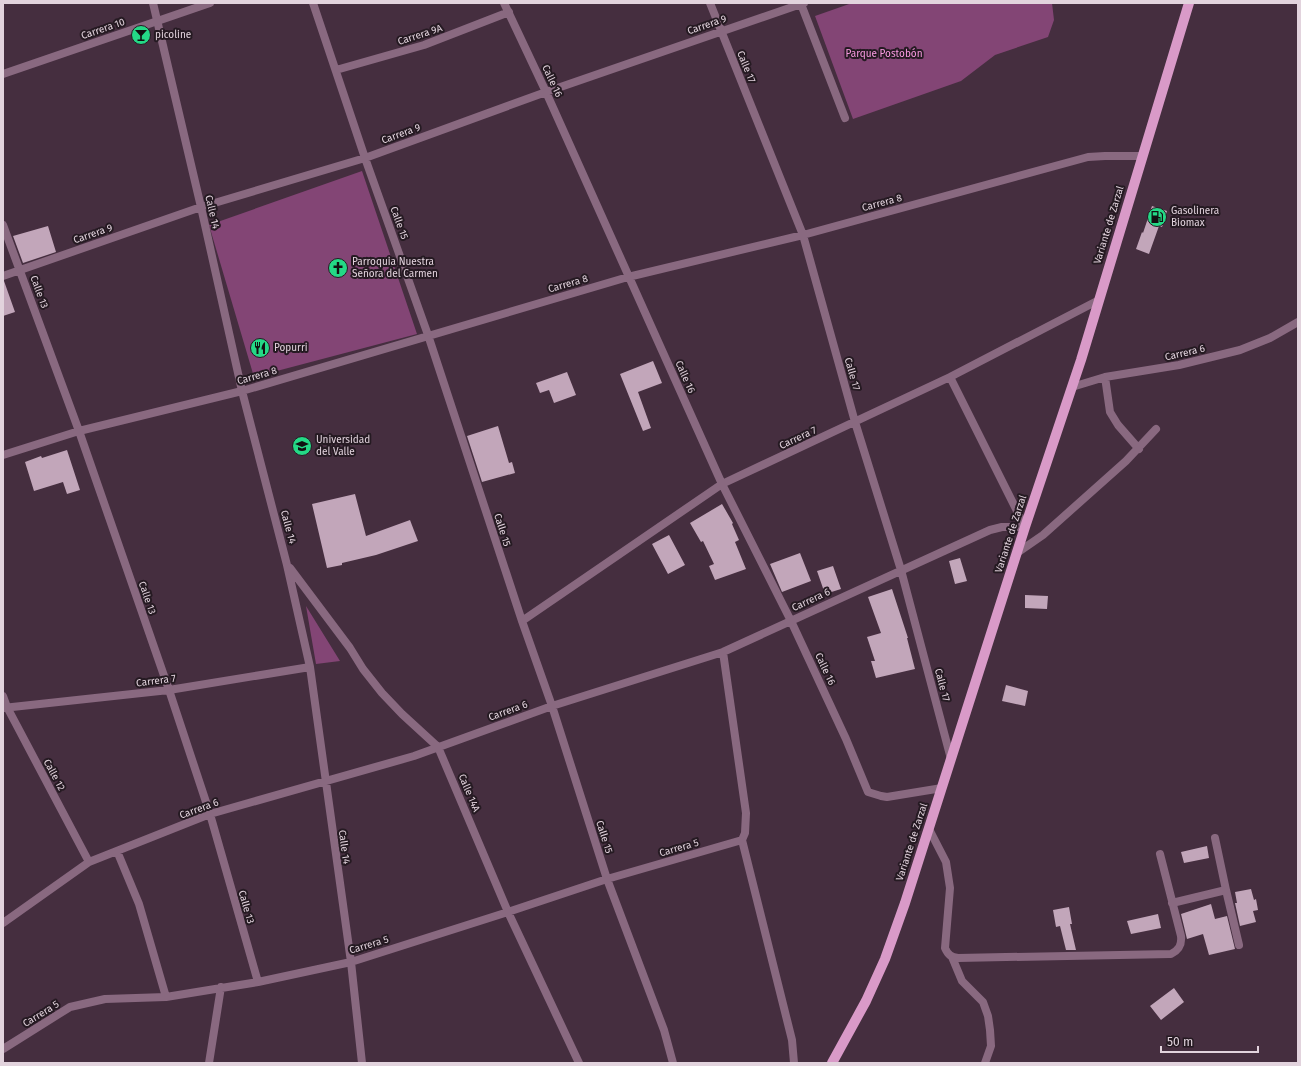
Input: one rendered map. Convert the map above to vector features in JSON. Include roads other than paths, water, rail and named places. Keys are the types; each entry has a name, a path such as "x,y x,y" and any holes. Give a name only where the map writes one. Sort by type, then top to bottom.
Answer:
{"main road":[{"name":"Variante de Zarzal","path":"832,1063 866,1001 885,959 929,829 1025,527 1072,387 1189,3"}],"street":[{"name":"Calle 14","path":"153,3 242,391 287,565 310,667 350,962 362,1063"},
{"name":"Carrera 10","path":"3,74 210,3"},
{"name":"Calle 15","path":"312,3 428,335 522,621 552,706 607,879 664,1030 673,1063"},
{"name":"Calle 16","path":"504,3 546,92 722,484 791,620 868,792 887,797 942,788"},
{"name":"Calle 17","path":"710,3 803,235 855,422 901,570 951,758"},
{"name":"Carrera 9","path":"3,276 201,207 365,158 546,92 802,4"},
{"path":"802,4 845,118"},
{"name":"Carrera 9A","path":"336,70 424,45 509,12"},
{"name":"Carrera 8","path":"3,455 79,431 242,391 628,277 803,235 1088,158 1105,156 1143,156"},
{"name":"Calle 13","path":"3,225 79,431 169,690 210,814 258,982"},
{"name":"Carrera 7","path":"522,621 722,484 950,377 1099,300"},
{"name":"Carrera 6","path":"1072,387 1105,377 1179,365 1240,350 1270,338 1298,322"},
{"path":"950,377 1025,527"},
{"path":"1105,377 1110,412 1118,425 1139,449"},
{"path":"1017,553 1042,535 1139,449 1156,429"},
{"name":"Carrera 6","path":"3,922 89,862 210,814 414,756 552,706 723,652 990,530 1002,527 1025,527"},
{"name":"Calle 14A","path":"287,565 382,693 402,714 438,747 508,912 579,1063"},
{"path":"723,652 746,813 745,833 742,840 792,1040 794,1063"},
{"name":"Carrera 7","path":"5,707 169,690 310,667"},
{"name":"Calle 12","path":"3,696 5,707 89,862"},
{"path":"929,829 946,862 950,888 944,948 952,957 962,981 983,1002 988,1016 991,1046 986,1063"},
{"path":"1215,838 1240,945"},
{"name":"Carrera 5","path":"3,1049 70,1007 106,999 166,997 258,982 350,962 607,879 742,840"},
{"path":"117,851 139,904 166,997"},
{"path":"952,957 1171,954 1179,948 1181,943 1160,854"},
{"path":"1172,903 1226,890"},
{"path":"209,1063 221,987"}],"place":[{"name":"picoline","path":"141,35"},
{"name":"Gasolinera Biomax","path":"1157,217"},
{"name":"Parroquia Nuestra Señora del Carmen","path":"338,268"},
{"name":"Popurri","path":"260,348"},
{"name":"Universidad del Valle","path":"302,446"}],"park label":[{"name":"Parque Postobón","path":"884,54"}]}
